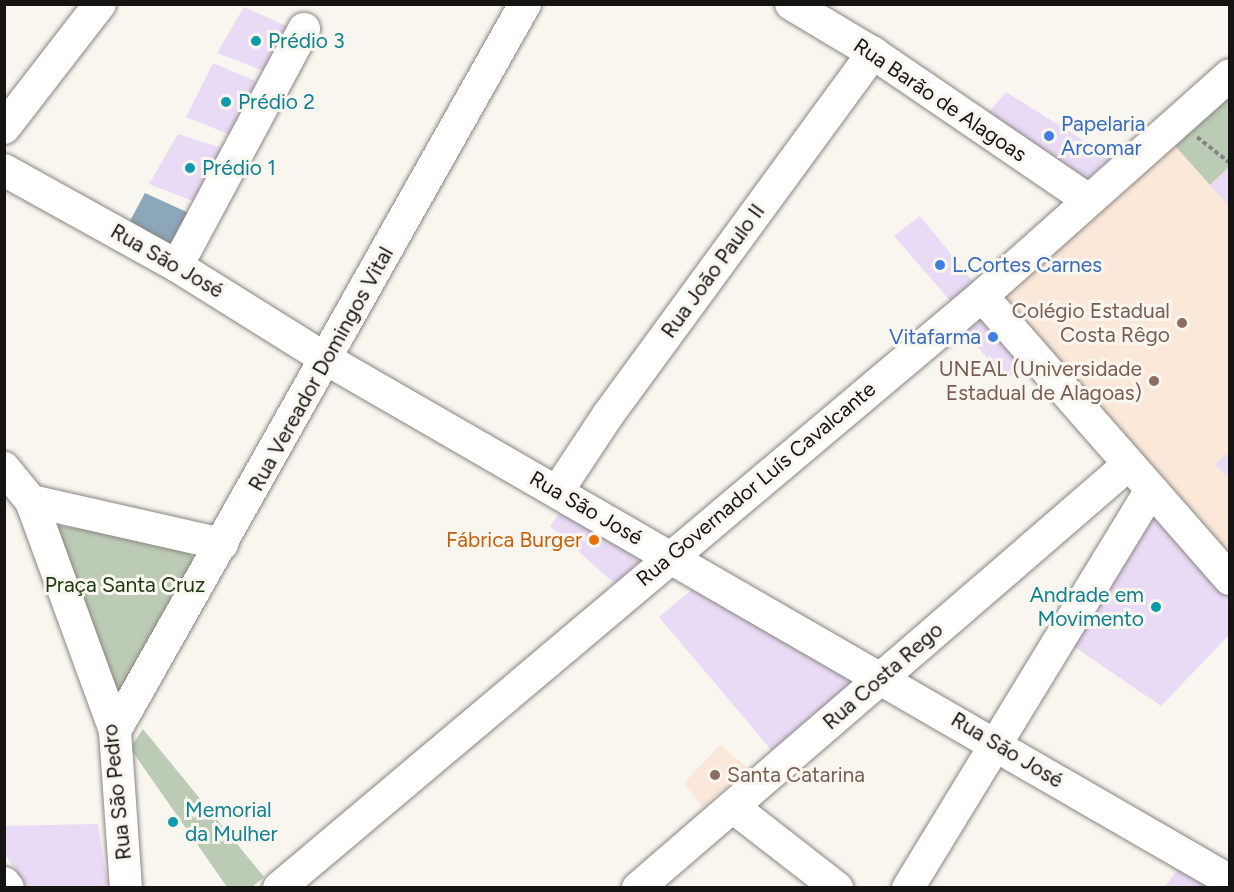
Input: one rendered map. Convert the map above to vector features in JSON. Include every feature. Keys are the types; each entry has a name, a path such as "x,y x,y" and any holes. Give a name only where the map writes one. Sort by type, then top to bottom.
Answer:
{"street":[{"path":"4,128 100,4"},
{"name":"Rua Vereador Domingos Vital","path":"115,731 525,4"},
{"name":"Rua Barão de Alagoas","path":"791,4 873,53 1088,199"},
{"path":"177,266 304,29"},
{"name":"Rua João Paulo II","path":"557,492 608,416 873,53"},
{"name":"Rua Governador Luís Cavalcante","path":"279,888 982,297 1088,199 1230,75"},
{"name":"Rua São José","path":"4,170 177,266 326,359 882,677 1230,881"},
{"path":"982,297 1150,492 1230,579"},
{"name":"Rua Costa Rego","path":"638,888 1128,465"},
{"name":"Rua São Pedro","path":"4,468 31,501 115,731 126,888"},
{"path":"908,888 998,746 1150,492"},
{"path":"31,501 222,544"},
{"path":"734,807 837,888"},
{"path":"4,883 8,888"}],"path":[{"path":"1193,133 1230,163"}],"shaded area":[{"name":"UNEAL (Universidade Estadual de Alagoas)","path":"1229,85 1229,552 999,291"},
{"name":"Santa Catarina","path":"720,745 748,768 702,807 684,783"}],"green space":[{"path":"1229,85 1229,167 1210,185 1169,139"},
{"name":"Praça Santa Cruz","path":"60,526 182,542 195,562 117,695 49,528"},
{"path":"143,729 264,877 252,887 227,887 130,748"}],"water":[{"path":"145,193 191,214 177,250 130,221"}],"building":[{"name":"Prédio 3","path":"244,7 295,30 269,73 217,53"},
{"name":"Prédio 2","path":"213,63 267,86 238,138 186,117"},
{"name":"Papelaria Arcomar","path":"1006,92 1112,158 1087,180 988,113"},
{"name":"Prédio 1","path":"178,134 231,151 203,205 149,184"},
{"path":"1230,167 1230,207 1210,185"},
{"path":"920,216 1034,357 1006,380 953,318 960,312 894,236"},
{"path":"1230,451 1230,480 1215,464"},
{"name":"Andrade em Movimento","path":"1150,492 1230,579 1230,634 1161,706 1063,639"},
{"name":"Fábrica Burger","path":"565,505 648,553 615,584 550,526"},
{"path":"695,587 860,680 773,752 659,617"},
{"path":"98,824 108,888 27,888 4,852 4,826"},
{"path":"1178,869 1213,888 1164,888"}],"place":[{"name":"Prédio 3","path":"256,41"},
{"name":"Prédio 2","path":"226,102"},
{"name":"Papelaria Arcomar","path":"1049,136"},
{"name":"Prédio 1","path":"190,168"},
{"name":"L.Cortes Carnes","path":"940,265"},
{"name":"Colégio Estadual Costa Rêgo","path":"1182,323"},
{"name":"Vitafarma","path":"993,337"},
{"name":"UNEAL (Universidade Estadual de Alagoas)","path":"1154,381"},
{"name":"Fábrica Burger","path":"594,540"},
{"name":"Andrade em Movimento","path":"1156,607"},
{"name":"Santa Catarina","path":"715,775"},
{"name":"Memorial da Mulher","path":"173,822"}]}
